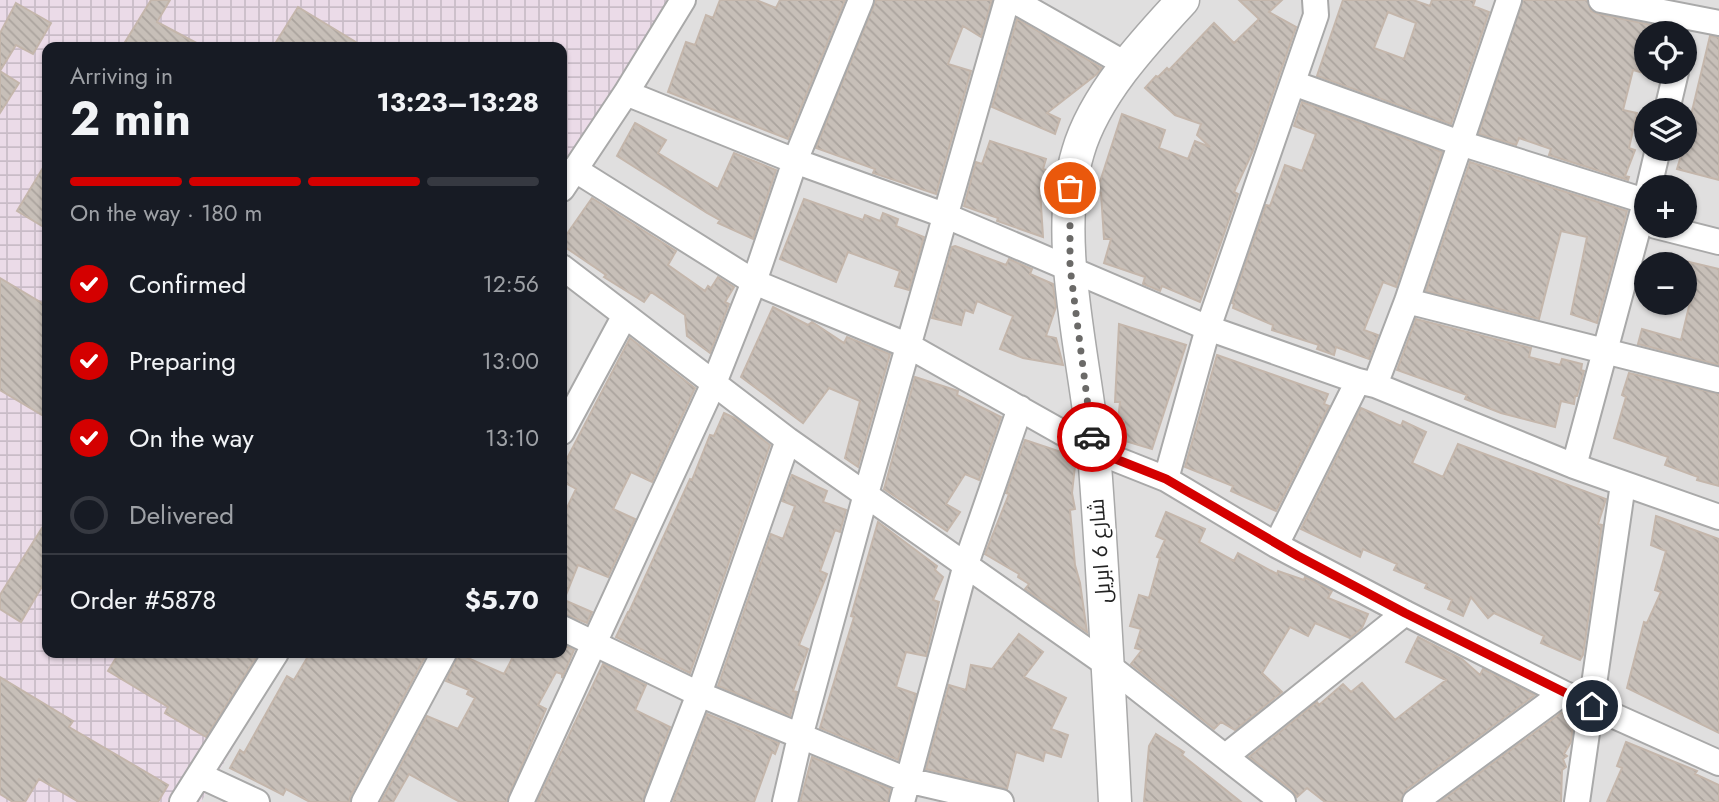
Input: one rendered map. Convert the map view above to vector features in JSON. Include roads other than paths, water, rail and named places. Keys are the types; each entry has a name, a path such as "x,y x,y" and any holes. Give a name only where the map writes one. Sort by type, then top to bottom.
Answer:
{"street":[{"path":"683,0 626,93 568,179 754,282 909,346 1093,450 1166,479 1276,545 1405,613 1563,693 1719,762"},
{"path":"521,802 714,383 754,282 795,161 861,0"},
{"path":"785,802 866,495 1007,0"},
{"path":"1013,0 1127,65"},
{"name":"شارع 6 ابريل","path":"1115,802 1093,450 1070,267 1069,202 1072,174 1084,133 1127,65 1183,0"},
{"path":"1166,479 1208,328 1316,15 1315,0"},
{"path":"1276,545 1367,383 1407,300 1508,0"},
{"path":"1601,0 1719,23"},
{"path":"1293,83 1634,204"},
{"path":"626,93 795,161 944,215 1208,328 1367,383 1574,466 1719,517"},
{"path":"1697,232 1719,242"},
{"path":"1574,466 1638,238"},
{"path":"567,271 788,440 1108,666 1283,802"},
{"path":"1407,300 1719,380"},
{"path":"567,423 624,317"},
{"path":"904,791 966,564 1020,408"},
{"path":"657,802 699,694 788,440"},
{"path":"1577,802 1623,484"},
{"path":"1226,756 1405,613"},
{"path":"567,630 699,694 800,737 904,791 1001,802"},
{"path":"182,802 273,658"},
{"path":"364,802 441,658"},
{"path":"1415,802 1563,693"},
{"path":"199,775 257,802"}]}
